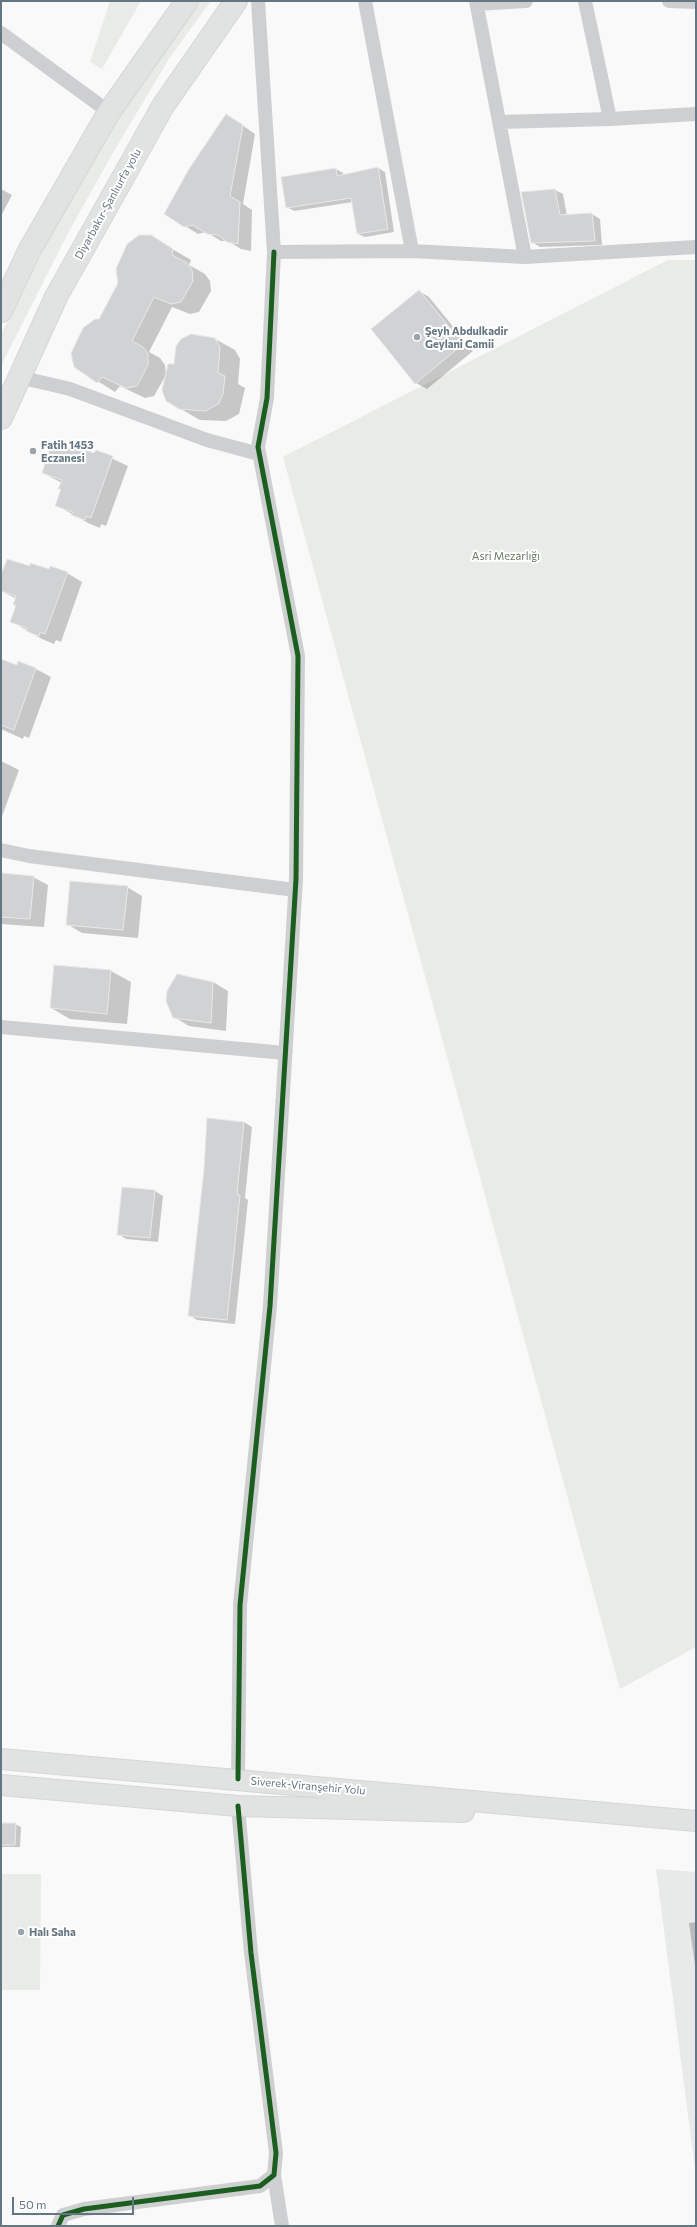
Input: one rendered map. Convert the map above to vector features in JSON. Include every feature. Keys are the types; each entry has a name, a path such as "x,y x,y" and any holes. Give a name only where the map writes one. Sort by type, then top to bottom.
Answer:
{"highway":[{"path":"1,311 29,251 109,112 187,1"},
{"name":"Diyarbakır-Şanlıurfa yolu","path":"1,418 56,297 163,106 236,1"}],"main road":[{"name":"Siverek-Viranşehir Yolu","path":"1,1760 238,1779 696,1822"},
{"name":"Siverek-Viranşehir Yolu","path":"1,1785 238,1806 440,1812 590,1813"}],"street":[{"path":"365,1 412,251"},
{"path":"525,257 476,2 526,1"},
{"path":"585,1 610,119"},
{"path":"669,1 696,2"},
{"path":"238,1779 240,1605 270,1306 295,890 298,656 258,447 267,398 274,252 260,2"},
{"path":"1,32 109,112"},
{"path":"499,122 610,119 696,114"},
{"path":"274,252 412,251 525,257 696,246"},
{"path":"19,376 70,389 207,440 259,454"},
{"path":"1,850 29,856 295,890"},
{"path":"1,1027 285,1053"},
{"path":"238,1806 251,1953 276,2153 274,2175 282,2226"},
{"path":"58,2226 63,2215 84,2209 260,2186 274,2175"}],"shaded area":[{"path":"656,1869 696,1872 696,2176"}],"green space":[{"path":"110,1 141,1 102,69 90,62"},
{"path":"192,1 211,1 170,57 114,151 68,233 1,366 1,334 50,236 114,122"},
{"name":"Asri Mezarlığı","path":"668,260 696,260 696,1647 620,1689 283,457"},
{"name":"Halı Saha","path":"1,1874 41,1874 40,1990 1,1990"}],"building":[{"path":"226,114 243,125 230,196 240,202 238,244 227,242 218,235 207,234 193,225 184,227 164,214 189,169"},
{"path":"378,167 388,229 357,234 351,198 286,208 281,177 336,168 337,176"},
{"path":"555,189 560,215 592,213 595,241 531,243 521,192"},
{"path":"139,235 151,235 173,249 172,255 187,263 192,270 193,281 181,302 171,304 154,297 132,341 143,347 148,354 148,365 137,386 126,388 102,377 97,383 74,367 71,353 83,328 95,319 99,319 118,283 116,269 127,244"},
{"name":"Şeyh Abdulkadir Geylani Camii","path":"419,290 463,344 415,384 371,329"},
{"path":"191,334 215,338 220,347 218,373 225,376 223,394 219,403 206,411 179,409 166,401 162,390 168,364 174,364 176,346 181,339"},
{"path":"52,442 75,450 75,447 94,453 96,450 113,456 91,518 86,516 85,520 71,515 73,512 55,506 61,489 58,489 62,480 42,473"},
{"path":"7,559 30,566 30,563 49,569 50,566 68,572 45,634 40,632 39,636 26,631 27,628 10,622 16,605 13,605 16,596 1,591 1,575"},
{"path":"1,659 17,665 18,661 36,668 14,730 1,725"},
{"path":"1,873 34,876 30,919 1,917"},
{"path":"70,881 128,886 123,930 66,925"},
{"path":"54,965 111,970 107,1014 50,1008"},
{"path":"177,974 213,982 211,1023 173,1018 166,1001 167,991"},
{"path":"207,1118 244,1122 237,1194 240,1195 227,1320 188,1316 204,1169"},
{"path":"122,1187 155,1190 150,1238 117,1235"},
{"path":"1,1823 16,1823 15,1845 1,1845"}],"cycle path":[{"path":"238,1779 240,1605 270,1306 296,879 298,656 258,447 267,398 274,252"},
{"path":"58,2226 63,2215 84,2209 260,2186 274,2175 276,2153 251,1953 238,1806"}],"place":[{"name":"Şeyh Abdulkadir Geylani Camii","path":"417,337"},
{"name":"Fatih 1453 Eczanesi","path":"33,451"},
{"name":"Halı Saha","path":"21,1932"}]}
